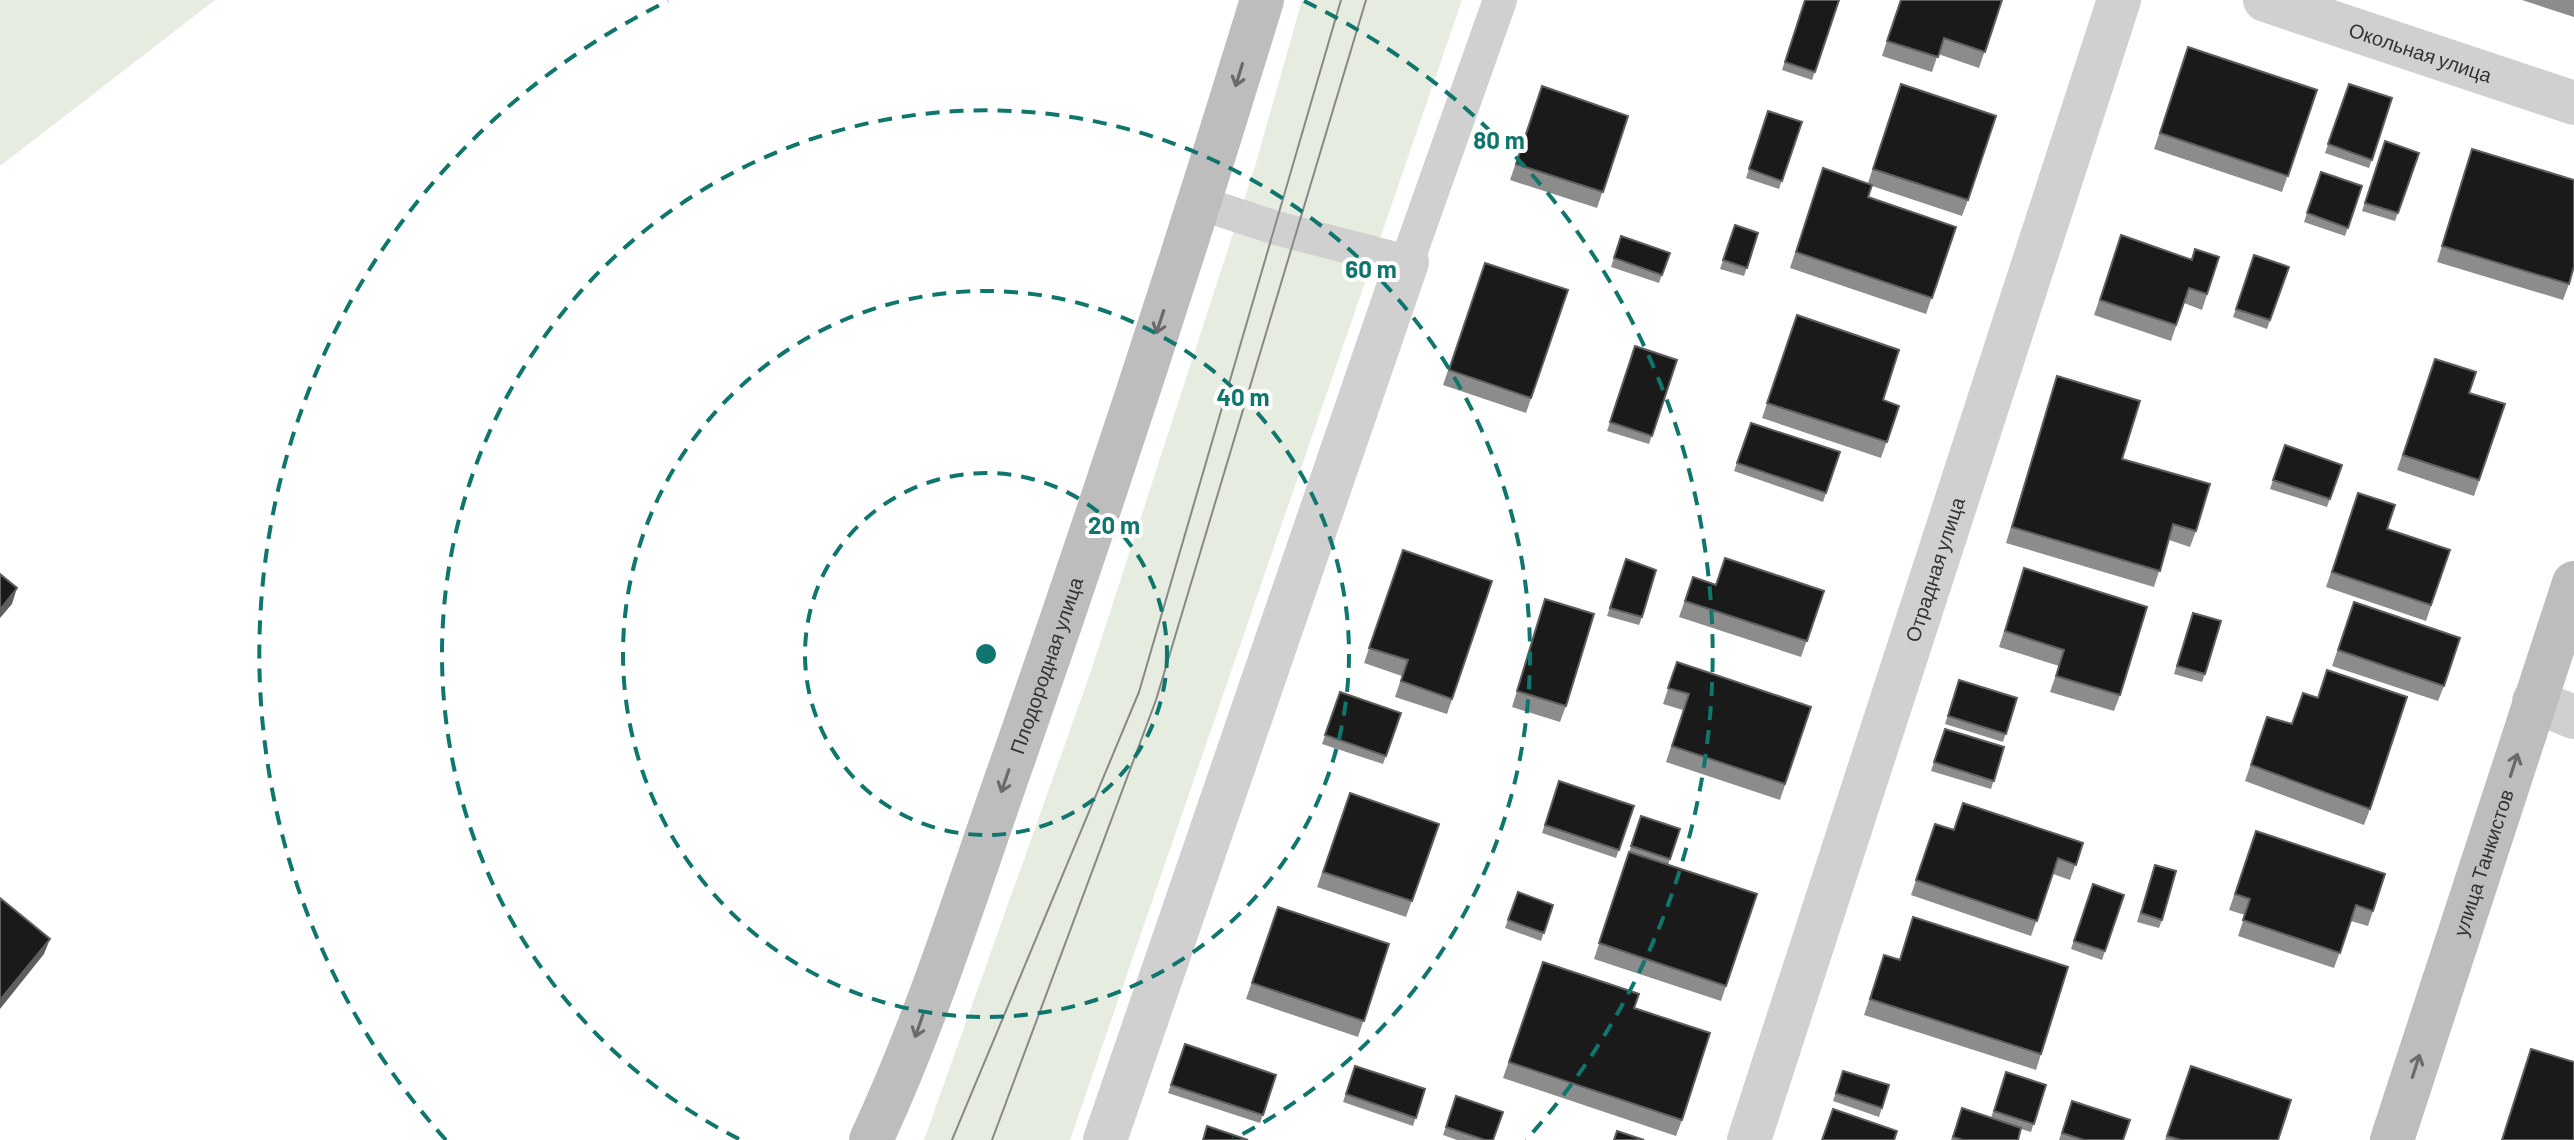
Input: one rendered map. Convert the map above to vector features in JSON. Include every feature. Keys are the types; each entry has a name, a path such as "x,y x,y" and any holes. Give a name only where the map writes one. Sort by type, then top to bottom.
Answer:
{"main road":[{"name":"Плодородная улица","path":"871,1140 903,1073 1040,683 1200,203 1262,0"},
{"name":"улица Танкистов","path":"2392,1140 2574,583"}],"street":[{"name":"Отрадная улица","path":"1749,1140 2119,0"},
{"name":"Окольная улица","path":"2265,0 2574,103"},
{"path":"1105,1140 1407,262"},
{"path":"2534,701 2574,717"}],"lane":[{"path":"1200,203 1276,228 1407,262 1500,0"}],"shaded area":[{"path":"0,0 215,0 0,166"},
{"path":"1302,0 1462,0 1070,1140 924,1140 1090,674 1256,163"}],"building":[{"path":"1805,0 1839,0 1815,72 1785,62"},
{"path":"1901,0 2002,0 1985,52 1944,38 1938,57 1887,41"},
{"path":"2188,47 2317,90 2288,176 2160,133"},
{"path":"1901,84 1996,116 1968,200 1873,169"},
{"path":"2349,84 2392,98 2372,160 2328,144"},
{"path":"1542,86 1628,116 1603,192 1516,164"},
{"path":"1768,111 1802,122 1782,181 1749,169"},
{"path":"2385,141 2419,153 2398,213 2365,203"},
{"path":"2472,149 2574,180 2574,266 2569,284 2442,246"},
{"path":"1823,168 1872,185 1868,197 1956,227 1932,298 1796,252"},
{"path":"2321,172 2362,186 2348,228 2307,213"},
{"path":"1735,225 1758,233 1747,268 1723,260"},
{"path":"2121,235 2192,260 2195,249 2219,257 2207,294 2189,288 2176,325 2100,300"},
{"path":"1621,236 1670,253 1662,275 1614,258"},
{"path":"2254,255 2289,267 2270,320 2236,309"},
{"path":"1485,263 1568,290 1531,398 1449,370"},
{"path":"1797,315 1899,350 1883,400 1899,406 1887,442 1767,403"},
{"path":"1635,346 1677,360 1652,436 1610,422"},
{"path":"2435,359 2476,372 2469,393 2505,404 2479,480 2403,455"},
{"path":"2057,376 2140,401 2122,459 2210,484 2196,531 2173,524 2160,571 2012,527"},
{"path":"1751,423 1840,452 1826,493 1737,463"},
{"path":"2285,445 2342,465 2330,499 2273,480"},
{"path":"2358,493 2395,505 2387,529 2450,550 2431,605 2332,572"},
{"path":"1403,550 1492,581 1452,699 1401,681 1408,660 1369,648"},
{"path":"1725,558 1824,591 1807,641 1685,601 1693,577 1716,585"},
{"path":"1626,559 1656,570 1642,617 1610,608"},
{"path":"2024,568 2147,607 2120,695 2056,676 2064,650 2005,631"},
{"path":"0,574 17,588 0,610"},
{"path":"1545,599 1594,614 1566,706 1517,691"},
{"path":"2354,602 2460,638 2444,686 2338,650"},
{"path":"2193,613 2221,621 2205,674 2177,666"},
{"path":"1677,662 1811,707 1785,784 1672,746 1689,694 1668,688"},
{"path":"2327,670 2407,697 2370,809 2251,765 2267,717 2292,724 2303,693 2318,698"},
{"path":"1959,680 2017,698 2006,734 1948,716"},
{"path":"1340,692 1401,713 1386,756 1325,735"},
{"path":"1945,729 2004,747 1994,781 1934,762"},
{"path":"1559,781 1634,806 1619,850 1545,825"},
{"path":"1350,793 1439,824 1412,901 1323,872"},
{"path":"1963,803 2083,843 2076,865 2058,858 2037,921 1916,880 1935,824 1954,830"},
{"path":"1641,816 1680,829 1670,859 1631,846"},
{"path":"2256,831 2385,874 2373,911 2356,905 2340,953 2243,920 2250,899 2235,894"},
{"path":"1629,852 1757,894 1726,986 1599,943"},
{"path":"2155,865 2176,871 2162,920 2141,913"},
{"path":"2093,884 2124,895 2105,951 2074,941"},
{"path":"1518,892 1553,905 1544,933 1508,920"},
{"path":"0,898 50,939 0,1000"},
{"path":"1278,907 1389,944 1364,1021 1252,983"},
{"path":"1913,917 2068,967 2041,1054 1870,999 1884,955 1900,960"},
{"path":"1543,962 1639,994 1634,1008 1710,1033 1682,1120 1509,1062"},
{"path":"1185,1044 1276,1075 1263,1115 1171,1085"},
{"path":"2531,1049 2574,1062 2574,1140 2502,1140"},
{"path":"1355,1066 1425,1089 1416,1118 1346,1094"},
{"path":"2191,1066 2291,1100 2278,1140 2181,1140 2167,1136"},
{"path":"1843,1071 1889,1085 1882,1108 1836,1093"},
{"path":"2006,1072 2046,1085 2034,1124 1994,1111"},
{"path":"1456,1096 1503,1112 1493,1140 1446,1127"},
{"path":"2072,1101 2130,1120 2123,1140 2084,1140 2062,1133"},
{"path":"1962,1108 2021,1128 2018,1140 1963,1140 1953,1137"},
{"path":"1833,1109 1897,1131 1894,1140 1822,1140"},
{"path":"1207,1126 1248,1140 1203,1140"},
{"path":"1617,1131 1644,1140 1614,1140"}],"tram line":[{"path":"952,1140 1139,692 1341,0"},
{"path":"992,1140 1156,700 1366,0"}]}
